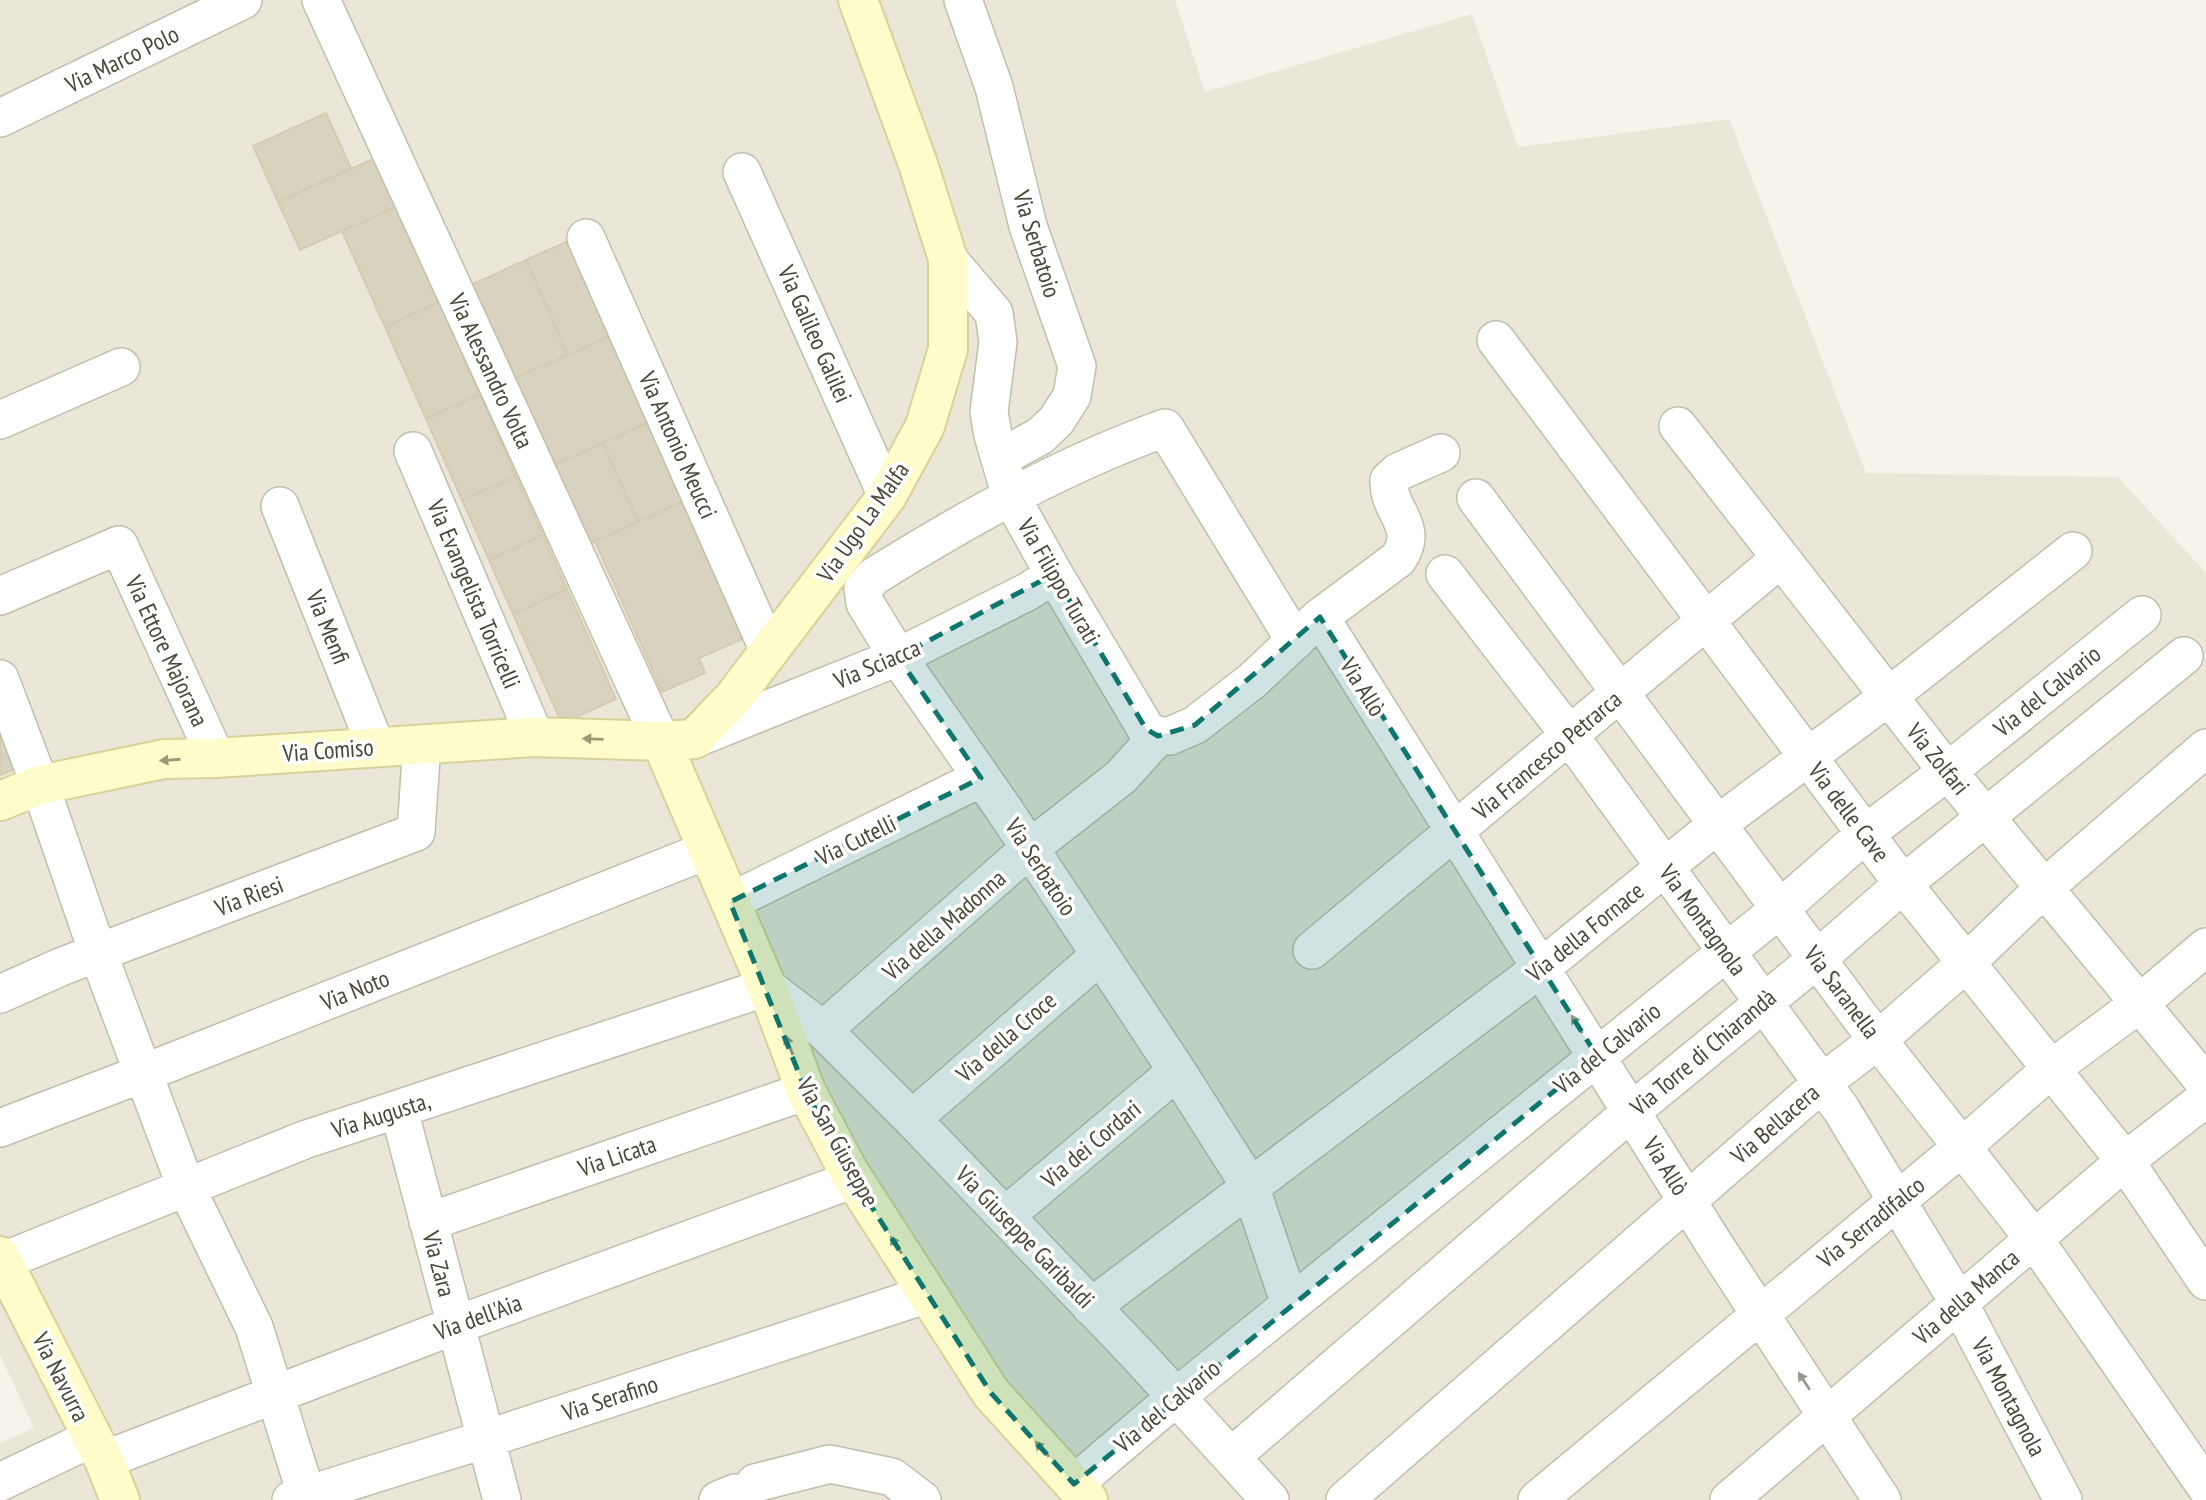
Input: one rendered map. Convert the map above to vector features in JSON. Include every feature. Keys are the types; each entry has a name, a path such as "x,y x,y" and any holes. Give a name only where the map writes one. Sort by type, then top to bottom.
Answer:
{"street":[{"name":"Via Marco Polo","path":"0,118 243,0"},
{"name":"Via Alessandro Volta","path":"321,0 678,740"},
{"name":"Via Ugo La Malfa","path":"678,740 734,697 887,496 925,426 948,349 948,259 918,164 858,0"},
{"name":"Via Serbatoio","path":"963,0 994,86 1028,226 1076,366 1072,396 1056,421 1040,436 1000,458"},
{"name":"Via Galileo Galilei","path":"742,172 887,496"},
{"name":"Via Antonio Meucci","path":"586,238 769,651"},
{"name":"Via Filippo Turati","path":"948,259 993,313 998,342 989,412 1011,497 1146,729 1158,736"},
{"name":"Via delle Cave","path":"1496,340 1903,884 2124,1161 2206,1280"},
{"path":"0,420 121,367"},
{"name":"Via Zolfari","path":"1678,426 1947,772 2206,1084"},
{"name":"Via Allò","path":"1011,497 1107,449 1165,428 1454,833 1542,967 1687,1200 1882,1500"},
{"name":"Via Evangelista Torricelli","path":"413,451 535,737"},
{"path":"1158,736 1170,736 1195,725 1252,681 1308,629 1398,559 1405,549 1406,528 1388,489 1389,481 1398,472 1441,453"},
{"name":"Via Serbatoio","path":"1011,497 873,577 863,589 865,603 898,657 1177,1071 1250,1186 1290,1304"},
{"name":"Via Saranella","path":"1476,498 1817,959 2034,1239 2206,1487"},
{"name":"Via Menfi","path":"280,506 376,747"},
{"name":"Via Ettore Majorana","path":"0,596 118,545 216,758"},
{"name":"Via della Fornace","path":"1091,1307 1542,967 1718,824 1888,696 2073,551"},
{"name":"Via Francesco Petrarca","path":"1312,950 1781,558"},
{"name":"Via Montagnola","path":"1445,574 1570,736 1841,1109 1959,1303 2063,1500"},
{"name":"Via Sciacca","path":"678,740 898,657 1029,591 1054,575"},
{"name":"Via del Calvario","path":"1081,1492 1176,1397 1781,908 1865,834 1947,772 2142,615"},
{"name":"Via Torre di Chiarandà","path":"1231,1457 1632,1111 1817,959 1903,884 2184,656"},
{"path":"0,679 98,953 186,1187 254,1327 302,1498"},
{"name":"Via della Madonna","path":"823,1030 1029,849 1121,777 1158,736"},
{"name":"Via Comiso","path":"0,801 40,785 164,759 535,737 678,740"},
{"name":"Via San Giuseppe","path":"678,740 708,850 767,987 806,1091 854,1179 991,1392 1081,1492"},
{"name":"Via Riesi","path":"0,994 98,953 416,832 422,744"},
{"name":"Via Bellacera","path":"1345,1500 1822,1083 1878,1040 1967,962 2045,888 2206,748"},
{"name":"Via Cutelli","path":"730,902 981,778"},
{"name":"Via Noto","path":"0,1128 708,850"},
{"name":"Via Serradifalco","path":"1537,1500 1962,1147 2051,1069 2138,1004 2206,947"},
{"name":"Via della Croce","path":"912,1118 1099,956"},
{"name":"Via Giuseppe Garibaldi","path":"767,987 823,1030 912,1118 1270,1500"},
{"name":"Via Augusta,","path":"1,1258 304,1140 767,987"},
{"name":"Via dei Cordari","path":"1005,1216 1177,1071"},
{"name":"Via Licata","path":"428,1222 806,1091"},
{"name":"Via della Manca","path":"1729,1500 2124,1161 2206,1098"},
{"name":"Via Zara","path":"399,1110 502,1500"},
{"name":"Via dell'Aia","path":"0,1482 274,1394 854,1179"},
{"name":"Via Navurra","path":"1,1258 98,1449 120,1500"},
{"name":"Via Serafino","path":"302,1498 928,1294"},
{"path":"736,1492 830,1464 892,1476 922,1500"}],"highlighted area":[{"path":"1054,574 1146,729 1158,736 1195,725 1320,617 1597,1056 1074,1484 991,1393 848,1170 806,1091 730,902 981,778 898,657"}],"shaded area":[{"path":"0,0 1175,0 1205,92 1472,14 1518,147 1729,119 1866,473 2118,477 2206,573 2206,1500 0,1500 0,1443 34,1428 0,1355"}],"building":[{"path":"326,113 351,168 278,202 253,146"},
{"path":"375,158 396,207 300,250 278,202"},
{"path":"396,207 439,302 385,327 342,231"},
{"path":"568,241 610,336 568,355 526,260"},
{"path":"526,260 568,355 513,379 471,285"},
{"path":"439,302 480,394 426,419 385,327"},
{"path":"610,336 649,422 552,466 513,379"},
{"path":"480,394 516,476 462,500 426,419"},
{"path":"649,422 684,501 638,522 603,443"},
{"path":"603,443 638,522 587,545 552,466"},
{"path":"516,476 543,535 489,560 462,500"},
{"path":"684,501 745,638 699,658 705,673 662,692 595,541"},
{"path":"543,535 567,589 513,614 489,560"},
{"path":"567,589 616,699 562,724 513,614"},
{"path":"0,715 21,767 0,775"}]}
